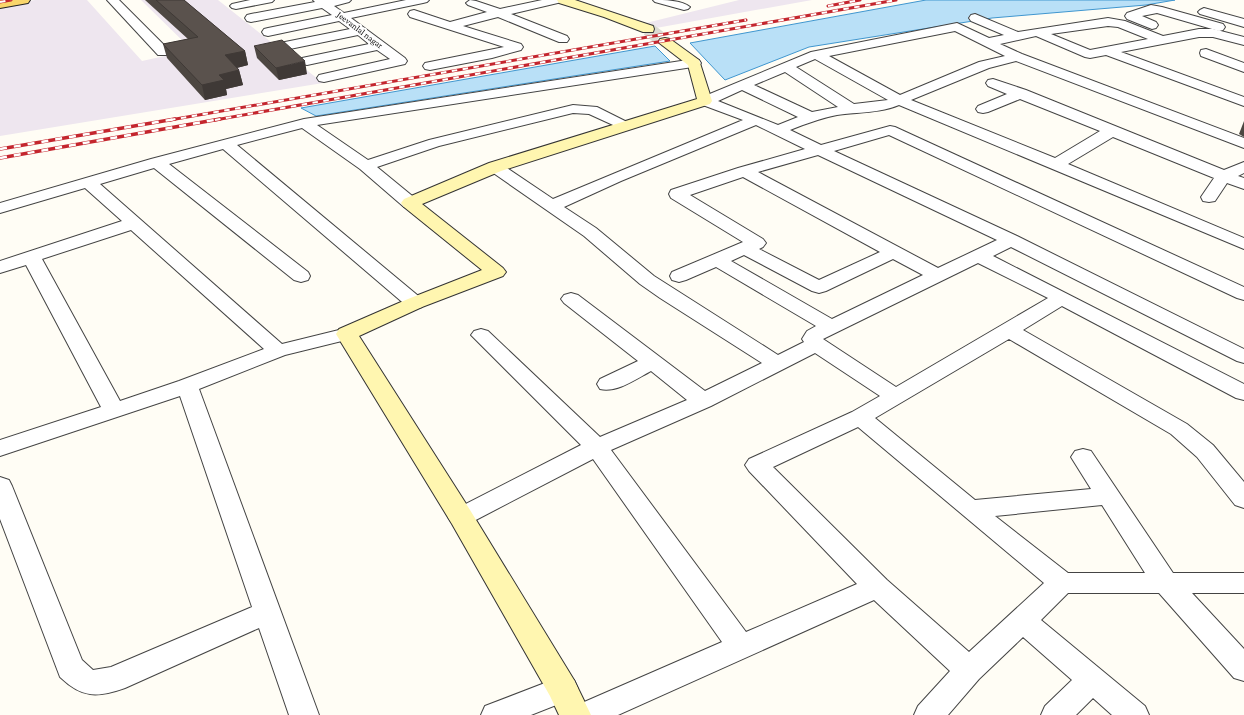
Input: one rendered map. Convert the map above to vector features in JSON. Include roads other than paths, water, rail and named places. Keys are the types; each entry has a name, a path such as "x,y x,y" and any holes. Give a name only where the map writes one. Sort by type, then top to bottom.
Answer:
{"main road":[{"path":"0,4 24,0"}],"street":[{"path":"113,0 163,52"},
{"path":"236,6 268,0"},
{"path":"251,18 322,2 345,0"},
{"path":"268,32 423,0"},
{"path":"450,25 558,0"},
{"path":"563,0 608,14 648,29"},
{"path":"659,0 684,7"},
{"path":"1202,0 1244,11"},
{"name":"Jeevanlal nagar","path":"322,2 400,60 324,78"},
{"path":"472,3 563,39"},
{"path":"1191,8 1244,23"},
{"path":"1037,32 1083,52 1094,54 1181,36 1213,33 1240,40 1241,34 1163,10 1151,9 1131,16 1181,36"},
{"path":"414,14 517,47 492,54 430,66"},
{"path":"975,18 1016,36"},
{"path":"990,42 1037,32 1108,22 1121,24 1161,40"},
{"path":"410,202 494,167 705,101 817,55 957,27 990,42 1017,57 1244,143"},
{"path":"285,46 361,31"},
{"path":"665,42 694,63 705,101"},
{"path":"307,61 380,45"},
{"path":"1108,51 1244,102"},
{"path":"1206,53 1244,68"},
{"path":"817,55 901,101 1244,244"},
{"path":"777,130 810,116 901,101 984,65 1017,57"},
{"path":"0,208 157,162 304,123 694,63"},
{"path":"786,67 851,109"},
{"path":"993,83 1244,184"},
{"path":"742,85 810,116"},
{"path":"983,108 1021,93"},
{"path":"705,101 756,120 816,150 1011,240 1244,356"},
{"path":"366,166 434,143 573,109 592,110 624,126"},
{"path":"552,206 615,178 756,120"},
{"path":"0,448 186,386 278,351 347,334 415,303 496,272 366,166 304,123"},
{"path":"679,276 757,243 678,194 744,171 890,130 1244,294"},
{"path":"1056,165 1113,130"},
{"path":"226,144 415,303"},
{"path":"157,162 301,276"},
{"path":"494,167 590,232 647,280 667,294 778,364"},
{"path":"1209,197 1224,176 1244,167"},
{"path":"744,171 938,276"},
{"path":"88,182 278,351"},
{"path":"0,267 135,223"},
{"path":"895,396 816,344 812,339 814,335 1011,240"},
{"path":"744,248 819,288 894,252"},
{"path":"979,256 1244,393"},
{"path":"31,257 114,410"},
{"path":"716,260 830,327"},
{"path":"969,670 877,587 757,465 860,417 1062,298"},
{"path":"571,300 703,401"},
{"path":"1009,330 1179,429 1204,450 1244,499"},
{"path":"347,334 461,517 569,702 496,715"},
{"path":"481,336 597,447 741,647"},
{"path":"461,517 597,447 703,401 816,344"},
{"path":"608,384 654,362"},
{"path":"186,386 304,715"},
{"path":"860,417 970,509 1062,583 1244,584"},
{"path":"1083,457 1166,583 1244,669"},
{"path":"0,486 70,668 84,681 98,683 115,679 268,612"},
{"path":"970,509 1108,496"},
{"path":"929,715 969,670 1062,583"},
{"path":"586,715 877,587"},
{"path":"1022,620 1134,715"},
{"path":"1056,715 1092,680"}],"water":[{"path":"926,0 1175,0 1146,5 992,18 809,47 725,80 690,43"},
{"path":"655,46 670,61 316,116 301,108"}],"tunnel":[{"path":"648,29 665,42"}],"railway":[{"path":"0,2 11,0"},
{"path":"828,6 860,0"},
{"path":"215,120 896,0"},
{"path":"170,120 746,20"},
{"path":"0,149 175,119"},
{"path":"0,158 220,119"}]}
